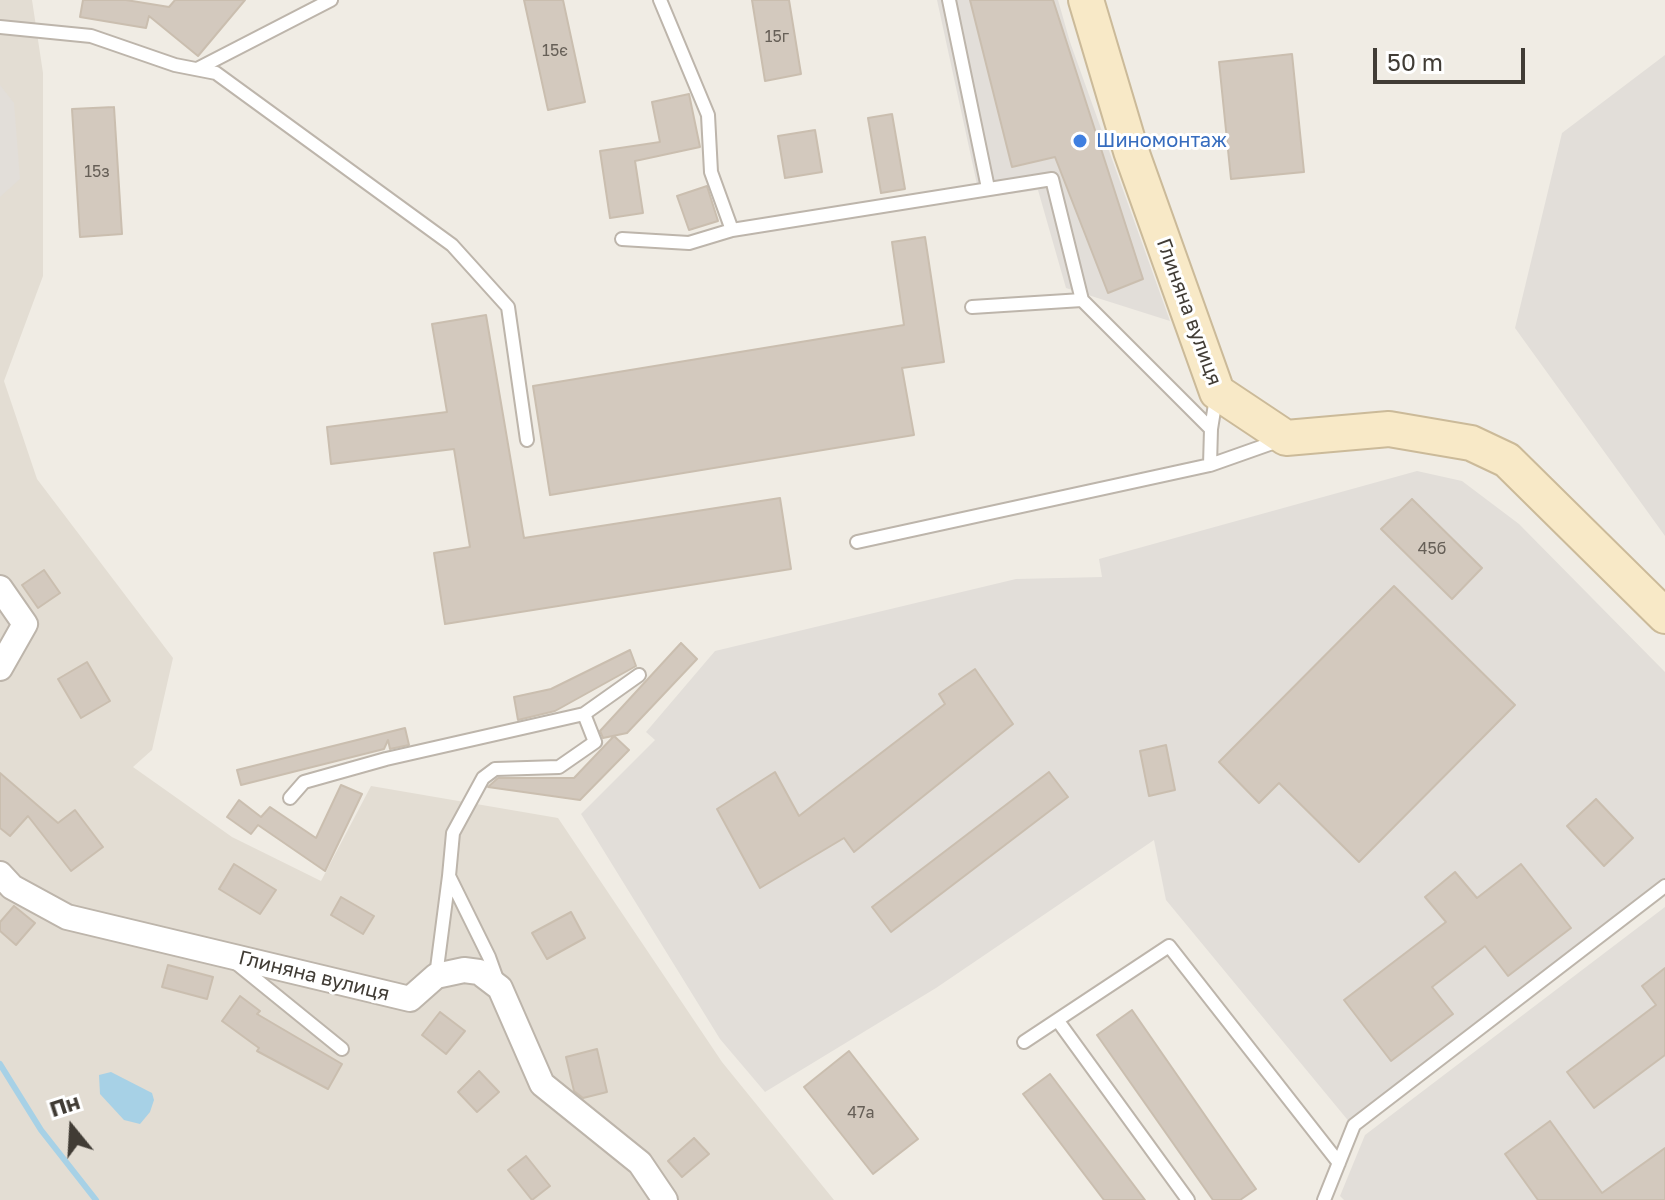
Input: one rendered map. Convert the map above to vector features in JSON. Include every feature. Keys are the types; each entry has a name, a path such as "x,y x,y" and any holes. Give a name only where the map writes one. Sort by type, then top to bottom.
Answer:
{"street":[{"name":"Глиняна вулиця","path":"1086,0 1131,151 1217,392 1286,438"},
{"path":"1286,438 1389,429 1471,443 1507,460 1665,616"},
{"path":"0,588 25,624 0,668"},
{"name":"Глиняна вулиця","path":"0,874 12,887 67,917 410,999 436,976 464,970 479,972 500,988"},
{"path":"500,988 542,1084 640,1163 665,1200"}],"lane":[{"path":"197,69 331,0"},
{"path":"660,0 708,115 711,172 732,230"},
{"path":"949,0 988,188"},
{"path":"0,27 91,36 175,65 216,73 452,245 508,307 527,440"},
{"path":"622,239 689,243 732,230 1052,179 1082,300 1211,429"},
{"path":"972,307 1082,300"},
{"path":"1210,465 1211,429 1217,392"},
{"path":"857,542 1210,465 1286,438"},
{"path":"290,798 304,782 331,774 584,714 639,675"},
{"path":"436,976 453,833 483,778 495,769 559,767 595,742 584,714"},
{"path":"449,876 489,957 500,988"},
{"path":"1324,1200 1354,1125 1665,886"},
{"path":"1024,1042 1169,946 1339,1163"},
{"path":"226,955 342,1049"},
{"path":"1058,1021 1188,1200"}],"shaded area":[{"path":"0,0 32,0 43,73 43,276 4,381 37,479 173,658 152,750 133,767 232,837 321,881 371,786 558,818 722,1062 834,1200 0,1200"},
{"path":"937,0 1058,0 1070,42 1170,321 1066,288 1038,190 980,198"},
{"path":"1665,55 1665,536 1515,328 1562,133"},
{"path":"0,85 14,103 20,179 0,197"},
{"path":"1417,471 1462,481 1519,524 1665,672 1665,883 1351,1124 1166,900 1154,840 936,988 765,1092 720,1039 581,814 655,740 646,732 715,651 1016,579 1102,577 1099,559"},
{"path":"1665,907 1665,1200 1344,1200 1340,1196 1365,1135"}],"water":[{"path":"111,1072 152,1093 154,1100 150,1112 140,1124 124,1120 100,1094 99,1075"}],"building":[{"path":"83,0 126,0 169,7 175,0 245,0 198,56 149,16 146,28 80,17"},
{"path":"524,0 563,0 585,102 548,110"},
{"path":"752,0 789,0 801,74 765,81"},
{"path":"970,0 1053,0 1143,279 1108,293 1055,157 1012,167"},
{"path":"1292,54 1304,172 1231,179 1219,62"},
{"path":"689,94 700,147 635,161 643,213 610,218 600,151 660,142 652,102"},
{"path":"114,107 122,234 80,237 72,109"},
{"path":"892,114 905,189 881,193 868,118"},
{"path":"815,130 822,172 785,178 778,136"},
{"path":"707,186 718,221 689,230 677,196"},
{"path":"925,237 944,362 902,368 914,435 550,495 533,386 904,325 892,242"},
{"path":"486,315 524,538 780,498 791,569 445,624 434,553 470,547 454,449 331,464 327,427 447,412 432,324"},
{"path":"1412,499 1482,568 1452,599 1381,529"},
{"path":"44,570 60,593 38,608 22,585"},
{"path":"1394,586 1515,705 1359,862 1279,783 1259,803 1219,762"},
{"path":"681,643 697,659 627,733 603,738 600,731"},
{"path":"630,650 636,666 555,711 518,720 514,697 551,689"},
{"path":"87,662 110,701 81,718 58,679"},
{"path":"975,669 1013,724 854,852 844,838 760,888 717,809 775,772 799,816 945,704 939,694"},
{"path":"405,728 409,745 390,749 388,740 384,749 241,785 237,770"},
{"path":"614,736 629,750 580,800 488,787 498,778 574,778"},
{"path":"1166,745 1175,790 1149,796 1140,751"},
{"path":"1049,772 1068,797 891,932 872,907"},
{"path":"0,773 58,823 75,810 103,847 71,871 28,816 10,836 0,828"},
{"path":"341,785 362,794 325,871 258,825 251,834 227,817 239,800 261,817 270,807 316,838"},
{"path":"1596,799 1633,838 1604,866 1567,826"},
{"path":"234,864 276,890 260,914 219,889"},
{"path":"1521,864 1571,928 1508,976 1485,946 1432,987 1453,1014 1391,1061 1344,1000 1446,922 1425,897 1455,872 1477,898"},
{"path":"341,897 374,916 363,934 331,915"},
{"path":"14,906 35,923 16,945 0,931 0,922"},
{"path":"571,912 585,938 547,959 532,933"},
{"path":"168,965 213,977 207,999 162,987"},
{"path":"1665,968 1665,1055 1594,1108 1567,1072 1656,1005 1642,986"},
{"path":"240,996 260,1011 257,1014 342,1064 328,1089 257,1051 259,1048 222,1021"},
{"path":"1132,1010 1256,1189 1240,1200 1213,1200 1097,1035"},
{"path":"440,1012 465,1031 446,1054 422,1035"},
{"path":"597,1049 607,1092 583,1098 574,1091 566,1057"},
{"path":"849,1051 918,1139 873,1174 804,1087"},
{"path":"479,1071 499,1092 477,1112 458,1092"},
{"path":"1050,1074 1145,1200 1104,1200 1023,1094"},
{"path":"1550,1121 1602,1193 1665,1148 1665,1200 1538,1200 1505,1154"},
{"path":"694,1138 709,1154 682,1177 668,1161"},
{"path":"526,1156 550,1186 532,1200 508,1170"}],"waterway":[{"path":"0,1064 41,1130 96,1200"}],"place":[{"name":"Шиномонтаж","path":"1080,141"}]}
